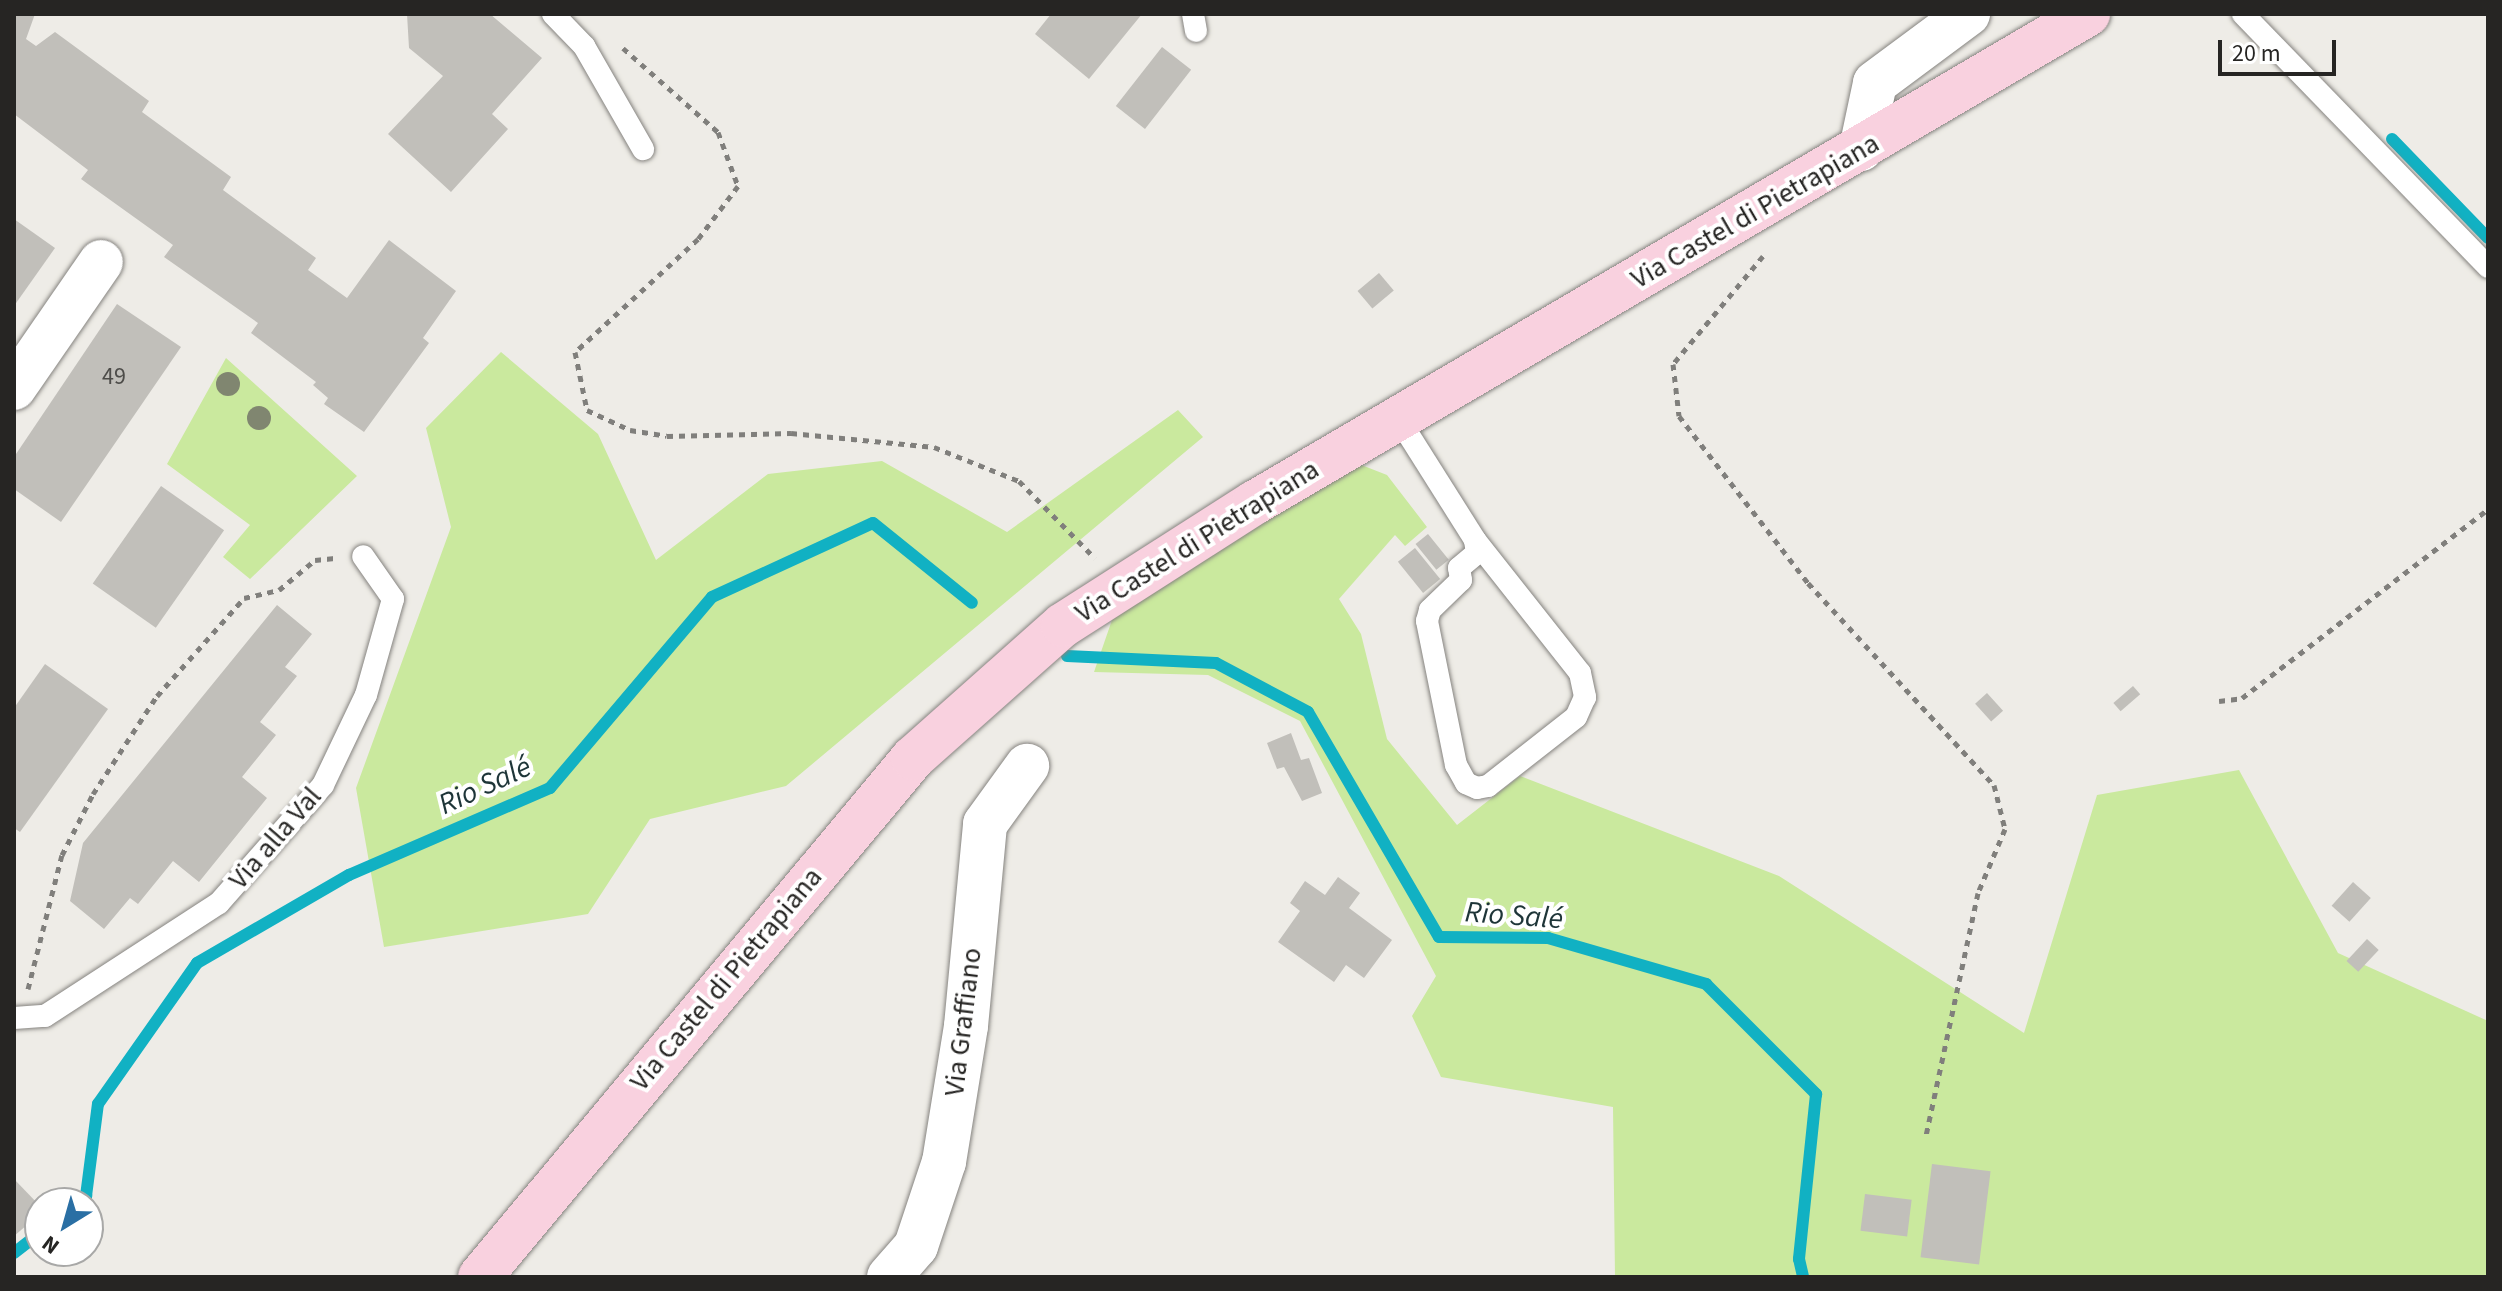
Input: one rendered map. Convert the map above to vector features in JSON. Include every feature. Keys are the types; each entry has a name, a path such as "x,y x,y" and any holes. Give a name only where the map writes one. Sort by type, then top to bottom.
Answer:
{"main road":[{"name":"Via Castel di Pietrapiana","path":"480,1277 913,758 1009,669 1121,585 1398,418 2088,14"}],"street":[{"path":"1861,149 1875,83 1968,14"},
{"path":"14,388 101,262"},
{"name":"Via Graffiano","path":"889,1277 916,1246 944,1162 966,1026 985,824 1027,766"}],"lane":[{"path":"553,14 584,46 643,149"},
{"path":"2243,14 2488,267"},
{"path":"1398,418 1475,540 1580,673 1585,697 1576,717 1488,786 1477,788 1466,783 1456,765 1427,621 1430,610 1461,580 1459,568 1477,553 1475,540"},
{"name":"Via alla Val","path":"14,1018 45,1016 219,903 323,785 366,695 393,599 363,556"}],"path":[{"path":"615,39 718,132 738,186 698,239 575,352 587,410 630,430 667,436 791,433 934,447 1019,481 1121,585"},
{"path":"1786,193 1773,243 1673,364 1679,416 1808,583 1994,785 2005,829 1978,893 1926,1135"},
{"path":"2219,701 2242,698 2488,509"},
{"path":"45,1016 27,992 62,855 93,794 157,696 244,598 279,590 315,560 363,556"}],"green space":[{"path":"501,352 598,434 656,560 768,474 882,461 1007,532 1178,410 1203,437 786,786 650,819 588,914 384,947 356,788 451,527 426,428"},
{"path":"226,358 357,476 250,579 223,557 250,525 167,464"},
{"path":"1346,459 1387,475 1427,527 1405,546 1395,535 1339,599 1361,634 1387,739 1457,825 1520,776 1779,876 2024,1033 2097,795 2239,770 2338,953 2488,1021 2488,1277 1615,1277 1613,1107 1441,1077 1412,1016 1436,976 1300,721 1208,675 1094,672 1121,594"}],"building":[{"path":"14,14 35,14 26,39 36,46 55,32 149,101 142,112 231,177 223,190 316,258 308,270 347,298 389,240 456,291 423,338 429,343 364,432 324,404 328,398 313,385 316,382 251,333 258,323 164,257 173,245 81,179 88,170 14,114"},
{"path":"407,14 490,14 542,58 492,114 508,129 451,192 388,134 443,76 409,48"},
{"path":"1051,14 1142,14 1089,79 1035,34"},
{"path":"1162,47 1191,70 1145,129 1116,106"},
{"path":"14,219 55,248 14,306"},
{"path":"1379,273 1394,291 1372,309 1358,291"},
{"path":"117,304 181,347 61,522 14,489 14,457"},
{"path":"161,486 224,530 156,628 93,583"},
{"path":"1428,534 1449,560 1436,570 1416,544"},
{"path":"1415,548 1440,579 1423,593 1398,562"},
{"path":"277,605 312,634 285,667 297,676 260,722 276,735 242,777 267,798 199,882 173,861 138,904 130,898 104,929 70,901 83,843"},
{"path":"45,664 108,709 20,832 14,828 14,708"},
{"path":"2133,686 2140,694 2121,711 2113,703"},
{"path":"1987,693 2003,711 1991,722 1975,704"},
{"path":"1291,733 1301,760 1309,758 1322,793 1302,801 1284,767 1277,769 1267,743"},
{"path":"1338,877 1360,893 1349,908 1392,940 1364,978 1346,965 1334,982 1278,942 1300,911 1290,903 1305,881 1325,895"},
{"path":"2353,882 2371,898 2349,922 2332,906"},
{"path":"2367,939 2379,950 2358,972 2347,961"},
{"path":"1932,1164 1991,1171 1979,1264 1921,1257"},
{"path":"14,1179 24,1189 24,1228 14,1236"},
{"path":"1865,1194 1912,1200 1907,1236 1860,1231"}],"waterway":[{"path":"2392,139 2488,238"},
{"name":"Rio Salé","path":"87,1187 98,1104 197,963 349,875 550,788 712,597 873,523 972,603"},
{"name":"Rio Salé","path":"1067,656 1216,663 1308,712 1439,937 1548,938 1706,984 1816,1094 1799,1259 1803,1277"},
{"name":"Rio Salé","path":"14,1253 24,1245"}]}
